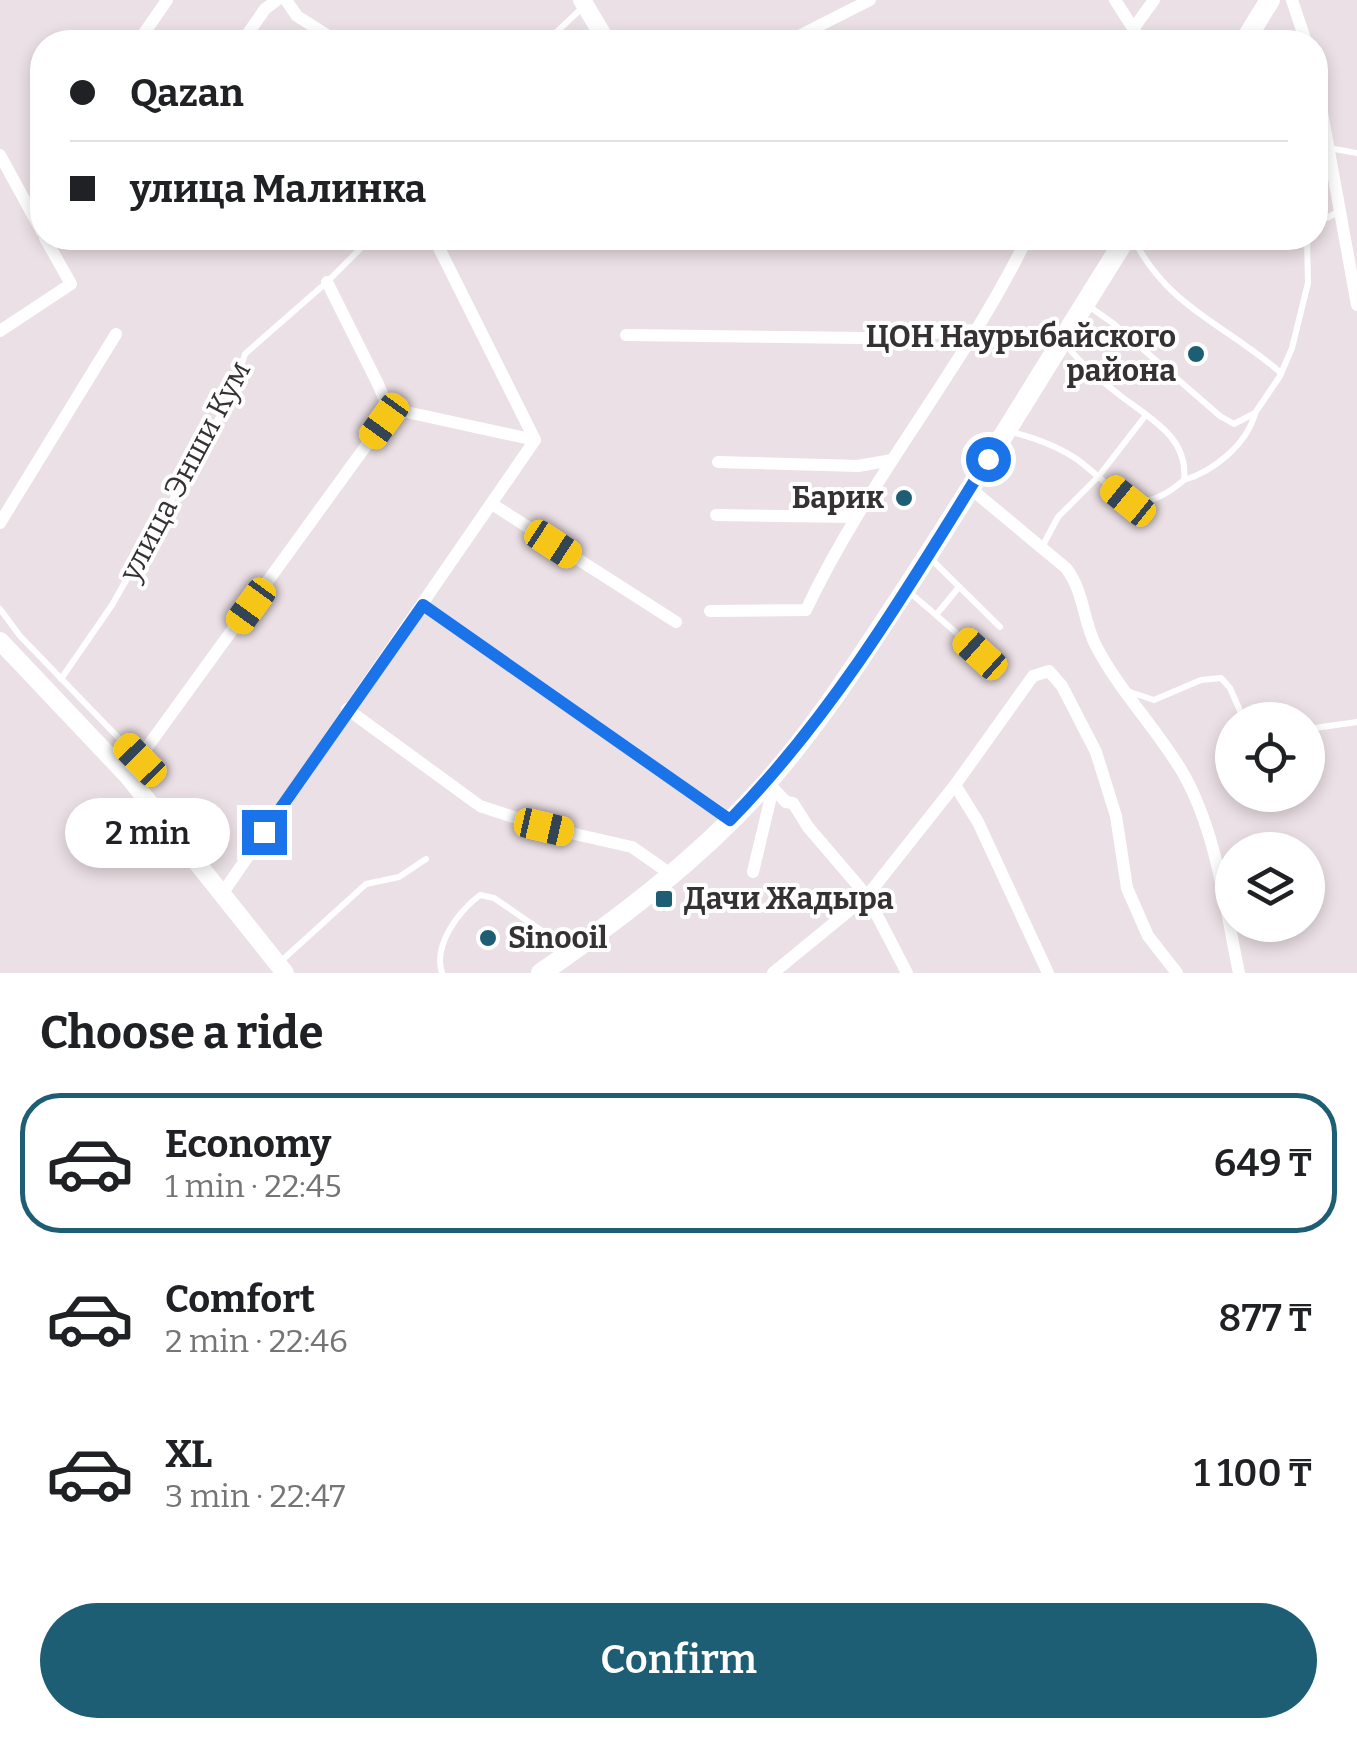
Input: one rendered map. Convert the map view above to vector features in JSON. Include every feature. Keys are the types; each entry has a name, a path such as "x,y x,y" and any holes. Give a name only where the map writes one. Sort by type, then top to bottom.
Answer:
{"main road":[{"path":"1251,30 1270,0"},
{"path":"583,3 600,30"},
{"path":"540,973 620,918 770,785 829,707 1121,250"},
{"path":"0,640 126,775 282,968"}],"street":[{"path":"146,30 167,0"},
{"path":"250,30 277,0"},
{"path":"286,0 297,16 319,30"},
{"path":"821,30 870,0"},
{"path":"1115,0 1133,28 1154,0"},
{"path":"1292,0 1302,30"},
{"path":"1328,148 1357,305"},
{"path":"0,155 6,179 30,214"},
{"path":"0,332 71,284 52,250"},
{"path":"440,250 535,440"},
{"path":"710,611 806,610 855,517 975,330 1020,250"},
{"path":"126,775 384,421 388,408 327,282"},
{"path":"626,335 862,338 975,330"},
{"path":"0,523 116,334"},
{"path":"388,408 535,440"},
{"path":"222,894 535,440"},
{"path":"718,462 858,466 892,460"},
{"path":"970,488 1076,580 1095,645 1170,753 1191,792 1211,841 1240,973"},
{"path":"492,504 676,622"},
{"path":"716,514 855,517"},
{"path":"423,605 730,820"},
{"path":"773,973 867,896 955,785 1033,676 1049,671 1096,752 1107,784 1127,888 1148,936 1177,973"},
{"path":"347,709 480,806 544,827 632,847 672,875"},
{"path":"754,872 770,785"},
{"path":"770,785 786,802 793,803 808,827 867,896 907,973"},
{"path":"955,785 978,822 1048,973"}],"lane":[{"path":"557,30 583,3"},
{"path":"1328,148 1357,154"},
{"path":"1328,217 1340,211"},
{"name":"улица Энши Кум","path":"61,679 112,604 231,396 245,354 359,250"},
{"path":"1137,250 1176,298 1281,373"},
{"path":"1006,430 1059,448 1128,501 1149,503 1184,480 1200,475 1226,456 1251,427 1255,412 1281,373 1302,316 1309,250"},
{"path":"1084,304 1114,324 1220,416 1234,424 1255,412"},
{"path":"1062,340 1081,364 1161,426 1179,446 1186,465 1184,480"},
{"path":"1041,548 1058,517 1098,477 1146,415"},
{"path":"928,556 1000,627"},
{"path":"936,615 958,586"},
{"path":"906,589 980,654"},
{"path":"0,608 20,636 140,760"},
{"path":"1124,690 1154,700 1201,680 1221,678 1236,702"},
{"path":"1325,727 1357,722"},
{"path":"282,968 366,884 399,877 426,858"},
{"path":"442,973 438,960 441,944 470,902 486,894 572,951"}],"place":[{"name":"ЦОН Наурыбайского района","path":"1196,354"},
{"name":"Барик","path":"904,498"},
{"name":"Дачи Жадыра","path":"664,899"},
{"name":"Sinooil","path":"488,938"}],"route":[{"path":"264,832 423,605 730,820 829,707 988,459"}]}
